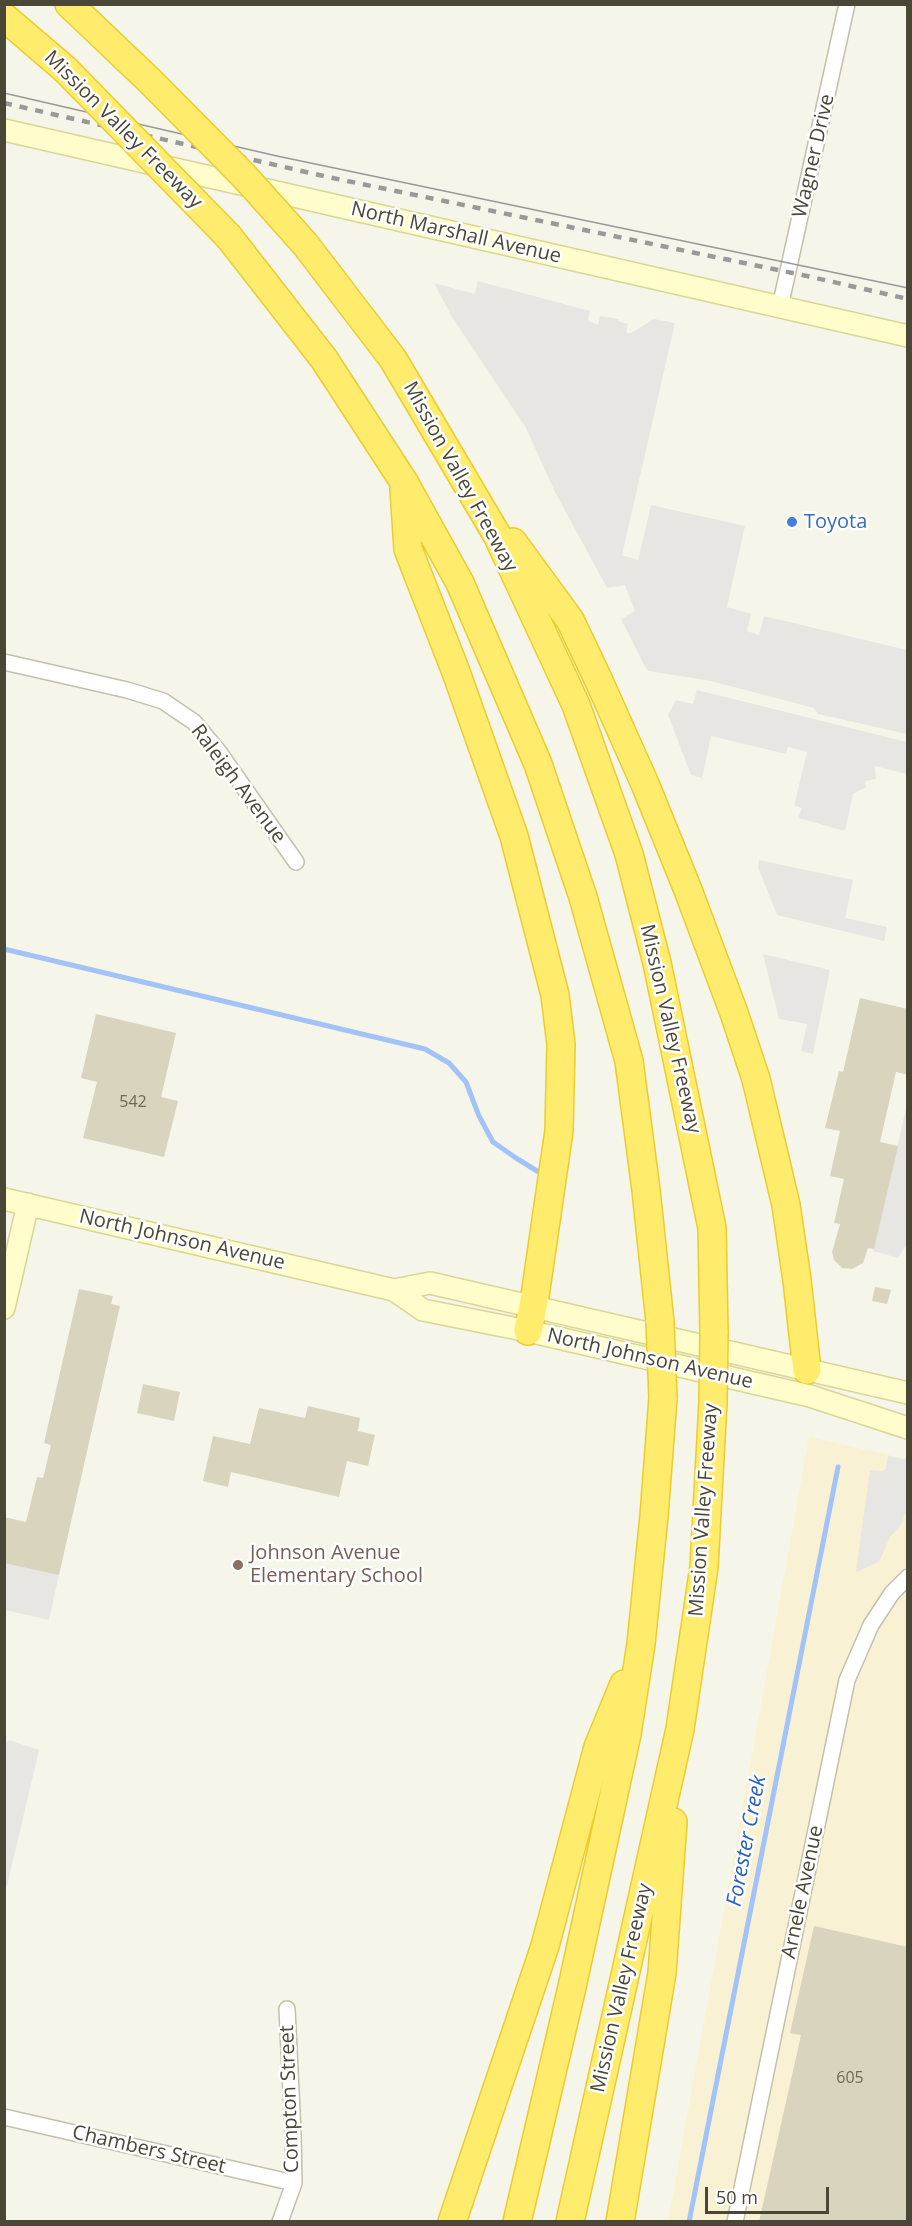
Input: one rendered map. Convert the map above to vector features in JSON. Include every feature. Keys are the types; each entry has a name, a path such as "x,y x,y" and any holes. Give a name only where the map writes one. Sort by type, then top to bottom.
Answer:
{"highway":[{"name":"Mission Valley Freeway","path":"69,4 151,82 245,177 305,244 393,359 497,535 576,705 630,854 657,963 712,1227 713,1402 704,1567 680,1729 570,2222"},
{"name":"Mission Valley Freeway","path":"4,17 66,70 229,237 324,359 404,482 460,584 538,764 583,897 629,1061 660,1322 663,1398 654,1516 641,1644 627,1734 572,1987 517,2222"},
{"path":"446,448 570,620 640,774 688,890 734,1013 771,1134 786,1205 807,1370"},
{"path":"404,482 408,549 456,672 514,836 555,995 561,1044 559,1131 530,1319"},
{"path":"452,2222 545,1946 598,1747 641,1644"},
{"path":"620,2222 662,1973 680,1729"},
{"path":"502,2222 525,2131 572,1987"}],"main road":[{"name":"North Marshall Avenue","path":"4,130 908,336"},
{"name":"North Johnson Avenue","path":"4,1199 394,1290 430,1283 530,1319 810,1396 908,1428"},
{"path":"4,1308 28,1204"},
{"name":"North Johnson Avenue","path":"530,1319 807,1370 908,1393"}],"street":[{"name":"Wagner Drive","path":"780,307 847,4"},
{"name":"Raleigh Avenue","path":"4,662 163,701 194,722 219,752 296,862"},
{"name":"Arnele Avenue","path":"735,2222 847,1680 871,1625 892,1593 908,1577"},
{"name":"Compton Street","path":"280,2222 294,2183 294,2133 287,2009"},
{"name":"Chambers Street","path":"4,2117 294,2183"}],"shaded area":[{"path":"478,281 590,311 588,321 598,325 600,316 618,319 628,324 626,333 631,333 654,319 675,323 622,555 638,560 651,505 745,526 727,607 751,614 747,631 759,635 764,616 907,650 907,734 818,714 814,708 711,681 649,671 645,667 621,619 635,611 625,585 607,588 555,492 526,428 452,317 434,283 475,294"},
{"path":"697,690 907,742 907,774 875,766 876,779 865,781 866,787 853,794 845,831 798,818 802,808 794,806 807,752 788,747 786,754 711,736 702,778 691,775 668,715 676,700 693,704"},
{"path":"759,860 853,880 845,918 887,927 884,941 777,915 758,867"},
{"path":"763,954 830,970 813,1054 801,1051 807,1024 779,1019"},
{"path":"907,1104 907,1248 905,1247 898,1258 873,1251"},
{"path":"809,1437 907,1459 907,2221 668,2222"},
{"path":"888,1456 907,1460 907,1514 904,1514 903,1522 890,1537 879,1562 856,1572 870,1470 883,1471 886,1468"},
{"path":"5,1561 59,1574 49,1620 5,1610"},
{"path":"9,1740 39,1750 7,1886 4,1886 4,1742"}],"building":[{"path":"860,998 908,1009 908,1075 896,1072 880,1142 898,1146 874,1249 868,1248 863,1263 852,1269 842,1268 834,1260 832,1252 840,1224 834,1223 844,1179 830,1176 840,1131 825,1128 839,1071 843,1072"},
{"path":"96,1014 176,1033 161,1097 178,1101 164,1157 83,1138 97,1082 81,1078"},
{"path":"875,1287 891,1290 887,1304 872,1301"},
{"path":"79,1289 113,1296 111,1304 120,1306 59,1575 4,1563 4,1517 26,1522 37,1477 43,1478 51,1445 44,1443"},
{"path":"143,1384 180,1392 174,1421 137,1413"},
{"path":"308,1406 360,1418 358,1431 375,1435 368,1466 347,1461 339,1497 231,1472 228,1487 203,1481 213,1436 250,1444 259,1408 305,1418"},
{"path":"814,1926 908,1947 908,2222 759,2222 801,2035 790,2033"}],"waterway":[{"path":"4,949 425,1049 449,1063 466,1082 479,1116 493,1142 537,1171"},
{"name":"Forester Creek","path":"689,2222 838,1467"}],"tram line":[{"path":"4,93 277,156 908,288"}],"railway":[{"path":"4,103 328,177 908,299"}],"place":[{"name":"Toyota","path":"792,522"},
{"name":"Johnson Avenue Elementary School","path":"238,1565"}]}
